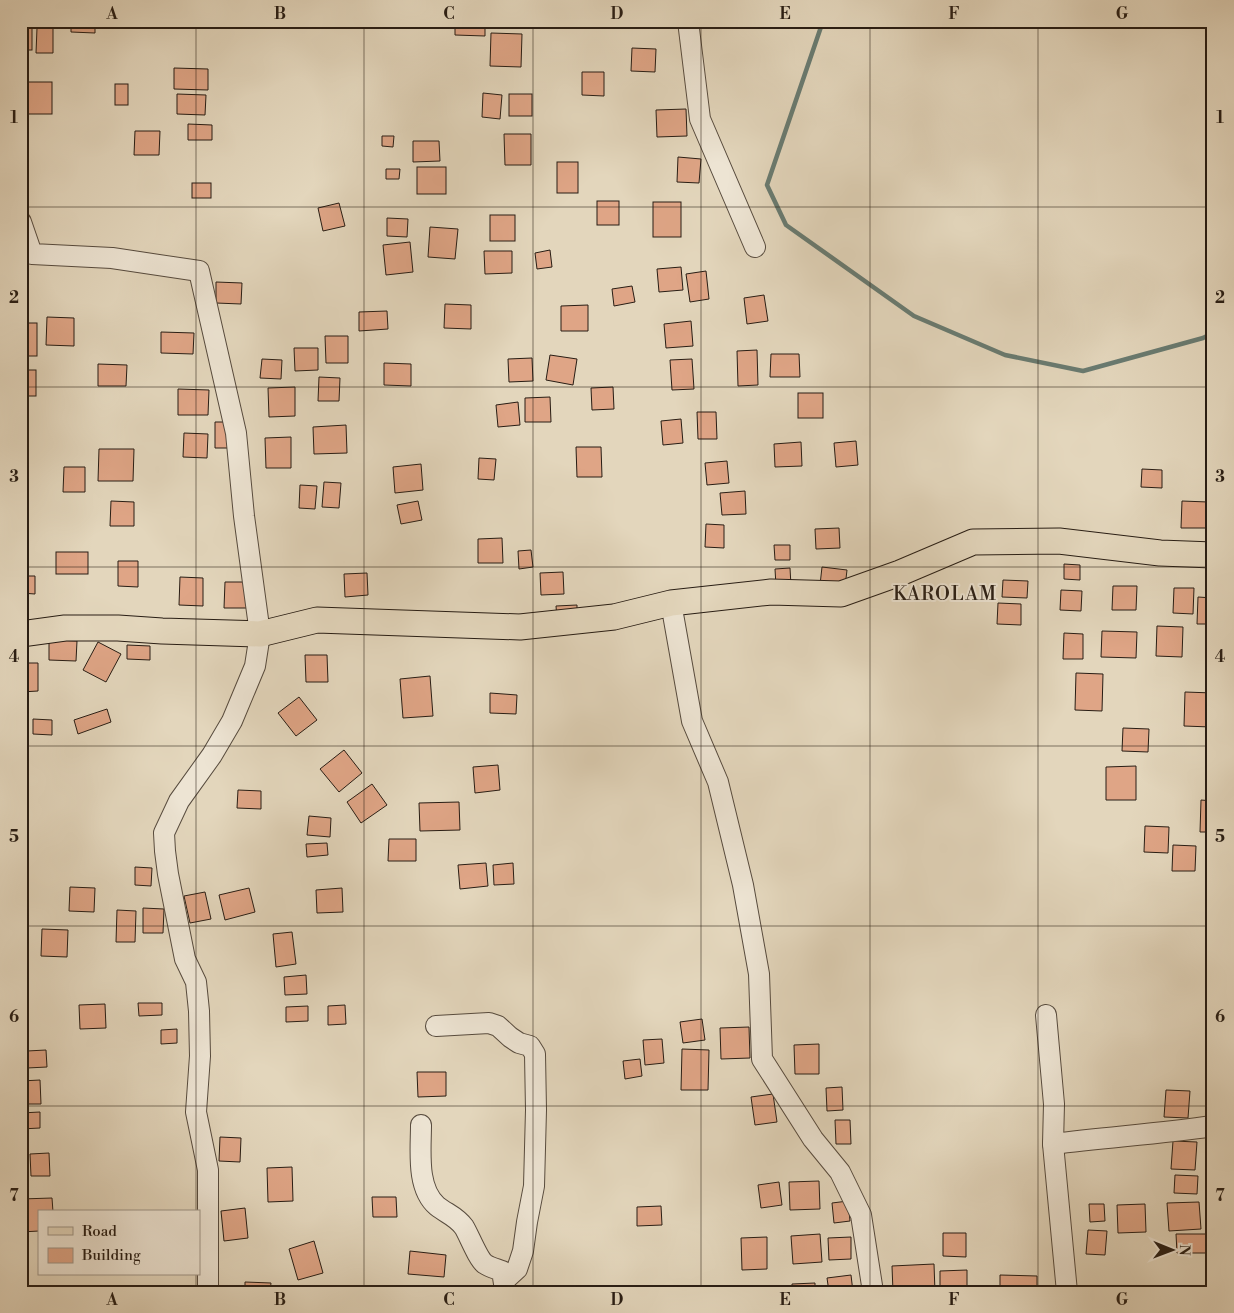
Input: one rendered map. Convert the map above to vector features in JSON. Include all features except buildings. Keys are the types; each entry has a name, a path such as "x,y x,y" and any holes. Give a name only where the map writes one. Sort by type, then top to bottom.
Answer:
{"main road":[{"path":"21,634 65,628 118,628 260,634 317,620 520,627 614,617 671,603 771,592 841,594 900,573 973,542 1059,541 1160,553 1213,555"}],"street":[{"path":"688,21 700,119 755,248"},
{"path":"21,222 32,254 112,258 198,272 236,433 244,516 260,634 255,666 232,721 212,755 179,801 164,833 165,851 185,959 196,982 200,1011 200,1056 196,1112 208,1170 208,1292"},
{"path":"671,603 692,721 718,782 743,885 759,974 762,1059 813,1139 840,1172 861,1214 872,1292"},
{"path":"1046,1015 1054,1104 1053,1144 1067,1292"},
{"path":"436,1026 489,1023 498,1026 519,1043 530,1046 535,1054 534,1186 523,1251 517,1269 505,1286"},
{"path":"421,1125 423,1180 428,1195 437,1206 456,1217 484,1264 502,1271 505,1286"},
{"path":"1053,1144 1111,1136 1174,1132 1213,1126"}],"waterway":[{"path":"823,21 767,185 786,225 914,316 1005,355 1083,371 1203,338 1213,333"}],"district":[{"name":"KAROLAM","path":"945,594"}]}
